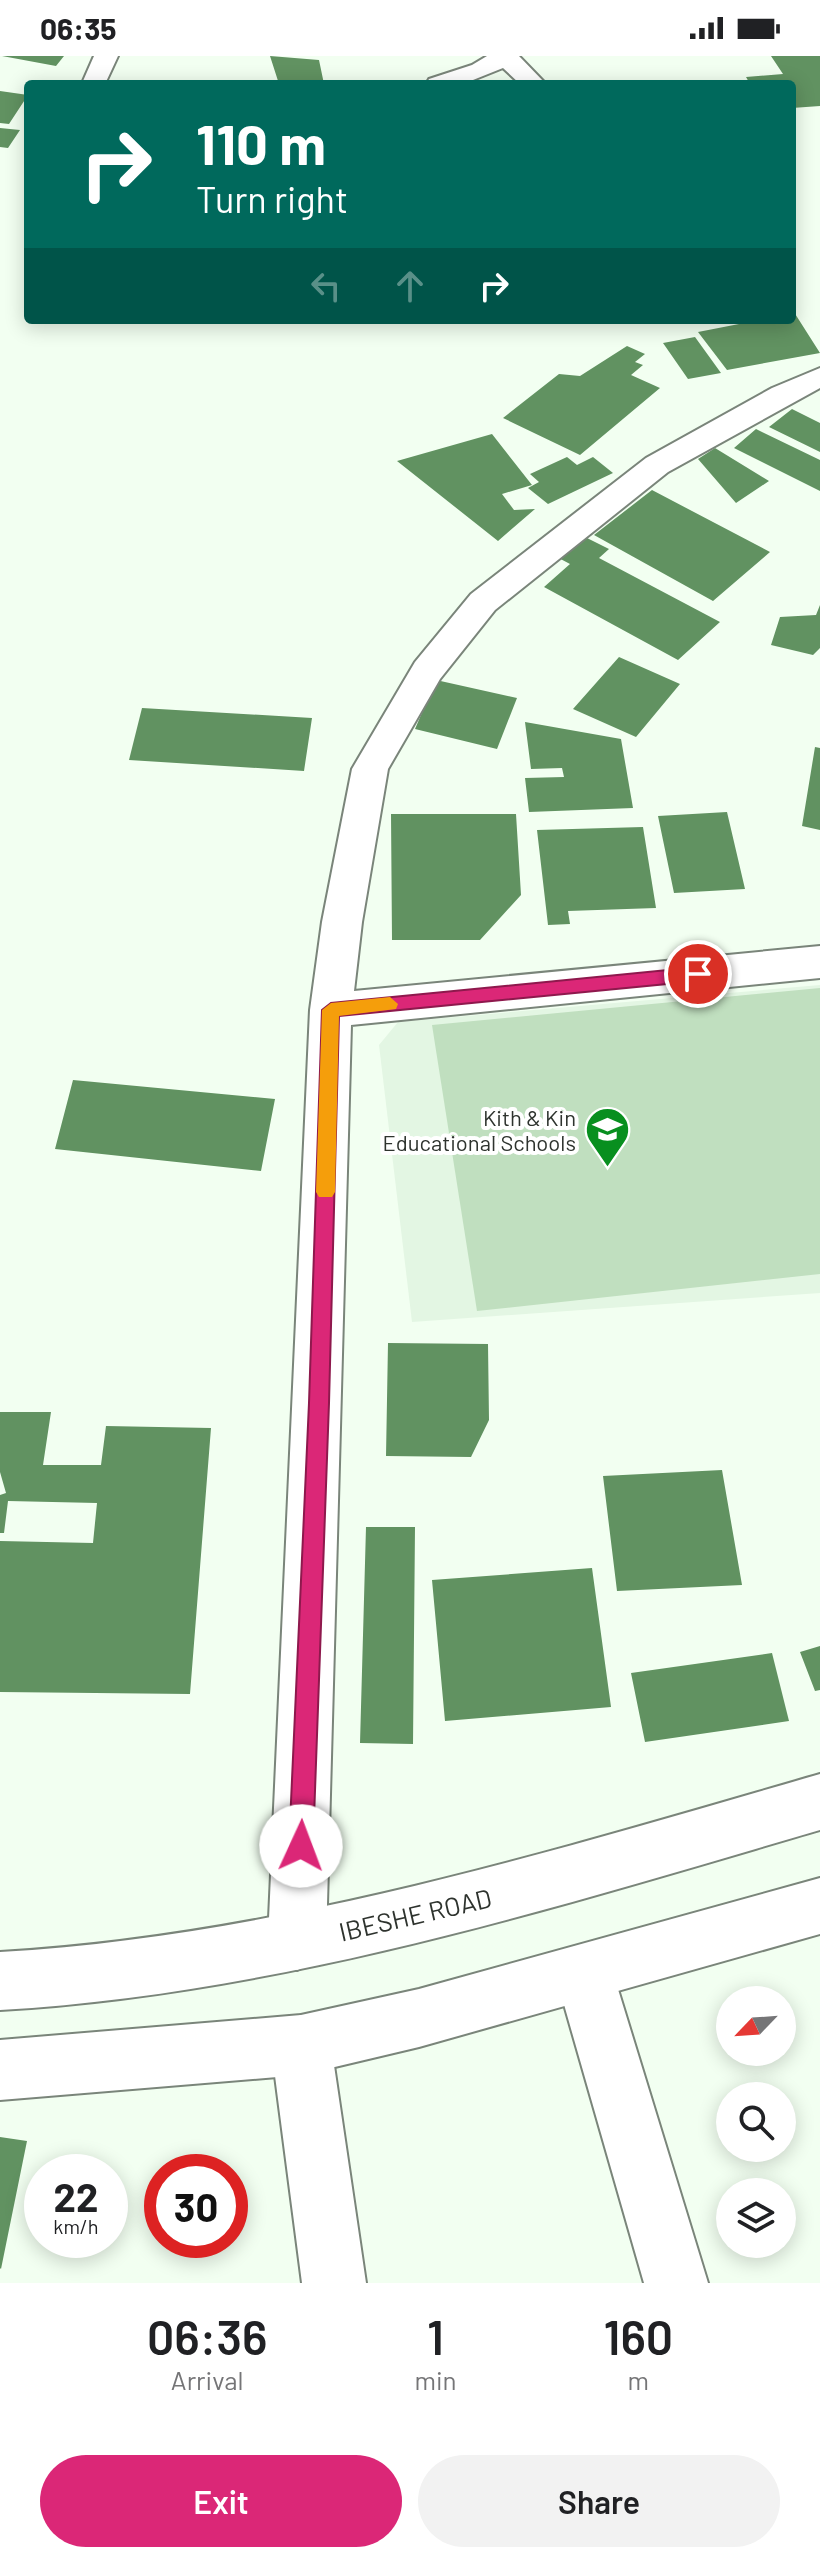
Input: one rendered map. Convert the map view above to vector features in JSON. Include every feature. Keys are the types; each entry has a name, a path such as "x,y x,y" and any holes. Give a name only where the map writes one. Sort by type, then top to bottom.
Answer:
{"street":[{"path":"95,80 106,56"},
{"path":"450,80 481,70 505,56 530,80"},
{"path":"297,1941 320,1387 331,1010 342,922 370,769 427,671 483,602 657,465 783,394 820,377"},
{"path":"331,1010 820,962"},
{"name":"IBESHE ROAD","path":"0,1981 70,1978 297,1941 529,1887 820,1802"},
{"path":"0,2070 301,2045 419,2018 820,1906"},
{"path":"584,1973 676,2283"},
{"path":"301,2045 334,2283"}],"shaded area":[{"name":"Kith & Kin Educational Schools","path":"820,985 820,1293 412,1322 379,1045 398,1022"}],"green space":[{"name":"Kith & Kin Educational Schools","path":"820,988 820,1274 477,1311 432,1025"}],"building":[{"path":"2,56 64,56 56,66"},
{"path":"270,56 319,60 323,80 278,80"},
{"path":"771,56 820,56 820,106 796,108 796,80 748,80 746,77 783,74"},
{"path":"0,91 24,94 24,101 9,124 0,123"},
{"path":"0,128 20,130 8,148 0,147"},
{"path":"796,315 820,353 727,370 698,332 739,324 796,324"},
{"path":"695,337 721,373 688,379 663,343"},
{"path":"627,346 645,354 635,362 643,365 631,375 660,388 580,455 503,418 559,374 580,376"},
{"path":"792,409 820,423 820,452 769,427"},
{"path":"756,429 820,460 820,491 734,448"},
{"path":"492,434 532,485 502,494 514,510 535,509 498,541 397,461"},
{"path":"715,448 769,481 736,503 698,459"},
{"path":"567,457 577,465 593,457 613,473 548,504 528,488 539,482 530,474"},
{"path":"652,490 770,552 713,601 594,535"},
{"path":"579,534 609,549 599,558 720,622 678,660 544,587 570,564 553,555"},
{"path":"820,605 820,648 813,655 771,645 780,617 816,615"},
{"path":"619,657 680,684 636,737 573,709"},
{"path":"436,680 517,698 497,749 415,729"},
{"path":"142,708 312,718 304,771 129,760"},
{"path":"525,722 621,739 633,808 529,812 525,778 564,777 562,768 531,769"},
{"path":"815,747 820,748 820,830 802,826"},
{"path":"727,812 745,889 674,893 658,816"},
{"path":"391,814 516,814 521,895 480,940 392,940"},
{"path":"643,827 656,908 568,911 570,924 548,925 537,830"},
{"path":"73,1080 275,1099 261,1171 55,1149"},
{"path":"388,1343 488,1344 489,1420 471,1457 386,1456"},
{"path":"0,1412 51,1412 43,1465 101,1465 106,1426 211,1428 190,1694 0,1692 0,1541 93,1543 97,1503 8,1501 4,1533 0,1533 0,1495 6,1493 0,1472"},
{"path":"722,1470 742,1585 617,1591 603,1476"},
{"path":"366,1527 415,1527 413,1744 360,1743"},
{"path":"592,1568 611,1707 445,1721 432,1580"},
{"path":"820,1646 820,1690 815,1691 800,1652"},
{"path":"772,1653 789,1721 645,1742 631,1673"},
{"path":"0,2137 27,2141 0,2268"}],"slow traffic":[{"path":"326,1192 331,1010 390,1004"}],"place":[{"name":"Kith & Kin Educational Schools","path":"607,1169"}],"route":[{"path":"301,1846 331,1010 698,974"}]}
